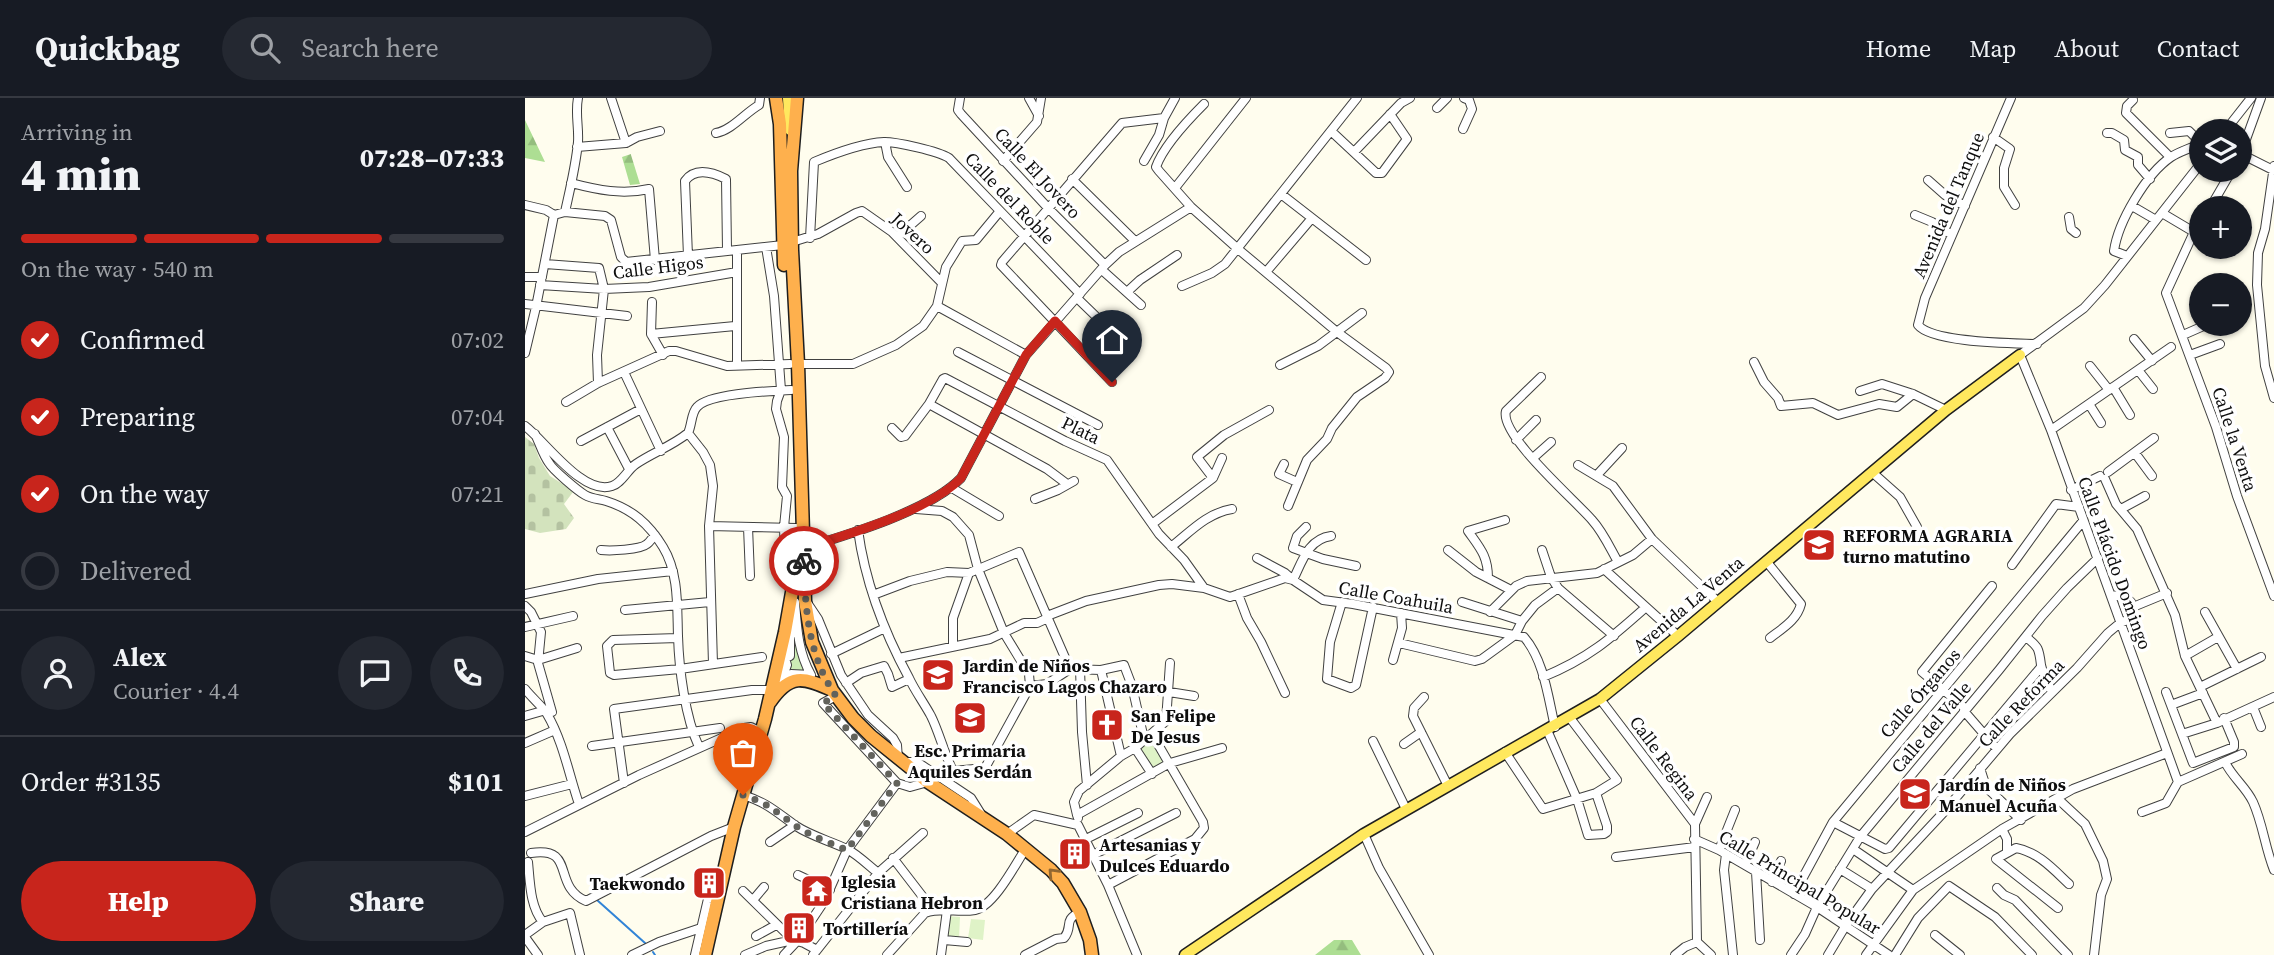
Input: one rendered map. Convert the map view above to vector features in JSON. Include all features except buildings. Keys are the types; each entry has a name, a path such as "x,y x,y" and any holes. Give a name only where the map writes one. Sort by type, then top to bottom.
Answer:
{"highway":[{"path":"776,98 780,124 781,188 796,241"},
{"path":"705,955 734,827 772,690 793,590 790,527 794,435 786,390 796,241 790,171 797,98"},
{"path":"789,365 804,548 805,601 812,642 834,693 853,718 900,760 935,780 1051,870 1063,883 1080,912 1093,955"},
{"path":"768,705 782,688 797,680 812,681 834,693"}],"main road":[{"path":"770,98 781,188"},
{"path":"788,98 790,171"},
{"name":"Avenida La Venta","path":"1185,955 1364,834 1600,699 1946,410 2020,355"}],"street":[{"path":"565,212 579,129 576,107 578,98"},
{"path":"611,98 626,143"},
{"path":"716,133 726,130 759,105 760,98"},
{"name":"Calle El Jovero","path":"960,98 958,110 1141,305"},
{"path":"1028,98 1039,116"},
{"path":"1003,161 1037,122 1041,98"},
{"path":"1144,161 1175,98"},
{"path":"1175,188 1246,98"},
{"path":"1182,286 1219,269 1238,249 1357,98"},
{"path":"1353,152 1390,114 1410,98"},
{"path":"1437,98 1437,108 1447,98"},
{"path":"1463,129 1472,109 1469,100 1464,98"},
{"name":"Avenida del Tanque","path":"2011,98 1925,298 1918,325 1922,330 1947,337 1984,342 2037,344"},
{"path":"2234,119 2251,98"},
{"path":"2252,124 2261,98"},
{"path":"2133,100 2127,106 2126,113 2170,157"},
{"path":"1205,104 1188,121 1156,167 1191,207 1238,249 1336,332 1389,372 1385,378 1357,397 1332,428 1327,439 1307,460 1288,506"},
{"path":"1331,131 1376,173 1382,173 1407,139 1390,114"},
{"path":"1112,382 1001,265 1122,123 1164,118"},
{"path":"577,146 626,143 637,136 660,131"},
{"path":"2171,133 2189,131"},
{"path":"2107,133 2125,140 2125,150 2138,157 2139,165 2150,179"},
{"path":"1993,138 2010,149 2004,168 2004,187 2015,205"},
{"path":"885,142 888,157 907,187"},
{"name":"Calle del Roble","path":"796,241 814,162 885,142 940,153 949,158 1025,236 1110,330"},
{"path":"2127,256 2114,251 2116,238 2132,206 2150,179 2170,157 2189,148"},
{"path":"2252,159 2273,168 2259,253 2257,285 2265,366 2274,398"},
{"path":"688,256 685,181 687,176 698,171 709,172 726,180 727,250"},
{"name":"Avenida La Venta","path":"2020,355 2084,307 2189,178"},
{"path":"1072,179 1135,241"},
{"path":"1927,180 1945,195 1965,206"},
{"path":"571,183 630,193 649,189 655,260"},
{"path":"1282,194 1366,260"},
{"path":"525,205 552,213 605,216 611,220 623,260 655,260 796,241"},
{"path":"2132,206 2189,230"},
{"path":"804,548 913,509 952,488 961,478 1026,355 1104,267 1135,241 1191,207"},
{"name":"Jovero","path":"796,241 862,211 897,237 941,282"},
{"path":"566,402 598,383 675,351 716,364 853,364 896,345 923,326 937,306 946,267 962,241 976,240 1000,211"},
{"path":"525,353 545,264 552,213"},
{"path":"1915,215 1952,235"},
{"path":"897,237 921,216"},
{"path":"2069,217 2071,229 2076,233"},
{"path":"1265,272 1312,218"},
{"name":"Calle la Venta","path":"2189,243 2167,293 2217,427 2237,496 2270,574 2274,596"},
{"path":"766,247 789,365"},
{"path":"737,250 737,365"},
{"path":"1127,292 1177,255"},
{"path":"545,264 599,268 604,289 597,355 598,383"},
{"name":"Calle Higos","path":"525,277 604,289 649,287 737,272"},
{"path":"652,302 651,334 663,355"},
{"path":"525,304 627,316"},
{"path":"937,306 1026,355"},
{"path":"1280,365 1318,346 1362,313"},
{"path":"651,334 736,326"},
{"path":"2183,335 2189,332"},
{"path":"2134,339 2152,361"},
{"path":"2190,355 2220,344"},
{"path":"2051,430 2171,347"},
{"path":"958,352 1098,425"},
{"name":"Calle Plácido Domingo","path":"2020,355 2051,430 2178,782"},
{"path":"1754,362 1781,406 1813,403 1838,415 1874,404 1897,407 1913,394"},
{"path":"2090,366 2111,388 2130,415"},
{"path":"2138,370 2153,390"},
{"path":"624,372 661,451"},
{"path":"1541,377 1504,415 1516,440 1594,522 1618,562"},
{"name":"Plata","path":"929,404 944,379 1107,460 1152,524 1184,560 1204,588"},
{"path":"1860,391 1882,384 1913,394 1946,410"},
{"path":"525,426 561,463 597,487 610,487 618,484 629,469 688,433 696,408 702,403 730,395 786,390"},
{"path":"892,428 901,437 905,436 929,404 1070,483 1035,499"},
{"path":"2089,404 2101,423"},
{"path":"581,441 641,409"},
{"path":"1213,478 1197,457 1224,435 1269,410"},
{"path":"1516,440 1536,420"},
{"path":"607,427 629,469"},
{"path":"688,433 710,465 713,486 709,526 713,664"},
{"path":"535,434 552,468 589,497 634,513 664,548 673,571 681,669 692,732 699,747"},
{"path":"2071,490 2104,476 2154,438"},
{"path":"1533,458 1551,442"},
{"path":"1597,475 1622,448"},
{"path":"2135,453 2151,476"},
{"path":"1152,524 1213,478 1222,458"},
{"path":"1284,464 1279,474 1297,482"},
{"path":"1578,465 1613,486 1652,539 1718,602"},
{"path":"1873,473 1900,497 1917,527"},
{"path":"2104,476 2121,509 2137,529 2166,591 2185,656 2234,742 2234,747 2193,763 2166,692"},
{"path":"952,488 999,516"},
{"path":"2121,509 2145,496"},
{"path":"2012,565 2056,504 2078,508"},
{"path":"834,693 823,703 897,783 910,787 935,780 953,771 985,768 1030,686 1029,674 1005,633 978,569 969,536 961,524 942,511 913,509"},
{"path":"1171,547 1210,515 1232,509"},
{"path":"1488,578 1486,557 1468,531 1505,520"},
{"name":"Calle Órganos","path":"1794,894 1833,822 2083,522"},
{"path":"709,526 790,527 785,560"},
{"path":"748,527 750,576"},
{"path":"1306,527 1297,536 1293,546 1295,549 1323,559 1356,566"},
{"path":"858,530 861,556 885,628 909,679 932,717 940,744 953,771"},
{"path":"601,550 641,547 655,535"},
{"path":"899,658 990,639 1024,623 1037,623 1086,601 1159,585 1204,588 1223,596 1238,594 1285,578 1293,580 1314,542 1331,536"},
{"path":"1490,612 1507,587 1551,577 1593,574 1633,555 1652,539"},
{"path":"1448,550 1476,572 1507,587"},
{"path":"1542,550 1551,577 1558,588 1614,636"},
{"path":"873,595 894,586 947,572 969,573 1019,552 1070,669"},
{"name":"Calle Coahuila","path":"1258,558 1323,600 1515,635"},
{"name":"Calle del Valle","path":"1791,955 1860,837 2067,587 2098,558"},
{"path":"1766,561 1801,604 1799,612 1790,623 1770,638"},
{"path":"1604,569 1678,636"},
{"path":"525,594 598,579 673,571"},
{"path":"953,645 953,618 969,573"},
{"path":"1992,586 1922,672 1965,710 1997,749"},
{"path":"1399,643 1475,661 1482,659 1515,635 1535,605 1558,588"},
{"name":"Calle Reforma","path":"1828,955 1872,890 1997,749 2120,622 2130,619 2132,605 2166,591"},
{"path":"1238,594 1247,618 1285,693"},
{"path":"2111,595 2125,597 2132,605"},
{"path":"805,601 818,619 831,654 846,683 868,715 893,738 900,760"},
{"path":"1462,601 1522,621"},
{"path":"625,610 710,602"},
{"path":"795,602 799,643 803,661 811,675 791,674 782,679 787,665 785,658 790,656 795,602"},
{"path":"1342,602 1330,642 1327,679 1354,687 1373,607"},
{"path":"525,606 541,632 538,660 542,681 579,804"},
{"path":"1543,677 1582,659 1614,636 1646,607"},
{"path":"2205,612 2237,669"},
{"path":"1393,660 1402,628 1401,613"},
{"path":"525,627 573,616"},
{"path":"831,654 885,628"},
{"path":"1515,635 1524,637 1530,644 1543,677 1551,728 1588,835 1607,832 1595,793"},
{"path":"2026,637 2039,649 2041,667 2052,692"},
{"path":"2185,656 2218,637"},
{"path":"678,638 614,640 607,646 610,673 614,675 681,669 762,657"},
{"path":"525,656 538,660 577,648"},
{"path":"2171,705 2260,657"},
{"path":"1137,955 1078,820 1076,797 1079,791 1121,756 1135,748 1168,717 1170,663"},
{"path":"1030,686 1047,684 1070,669 1101,670 1124,665 1148,737 1170,764 1203,822 1204,828 1195,839 1108,885"},
{"path":"846,683 861,673 884,666 892,687 909,679"},
{"path":"1833,822 1885,849 1889,848 2041,667"},
{"path":"1080,668 1087,785"},
{"path":"1101,670 1121,756"},
{"path":"1132,686 1194,696"},
{"path":"525,689 536,703 549,711"},
{"path":"624,783 614,709 752,690 772,690"},
{"path":"1424,697 1412,711 1448,786"},
{"path":"2182,734 2253,708 2274,697"},
{"name":"Calle Regina","path":"1600,699 1695,824 1697,942"},
{"path":"2253,708 2261,727"},
{"path":"525,716 549,711"},
{"path":"1505,752 1543,809 1595,793 1617,780 1570,718"},
{"path":"525,832 699,747 744,728 751,727 761,732"},
{"path":"592,746 720,728"},
{"path":"526,742 555,730"},
{"path":"1404,744 1421,732"},
{"path":"1373,741 1406,809"},
{"path":"1135,748 1152,774"},
{"path":"1007,834 1034,816 1078,820 1170,764 1222,748"},
{"path":"1866,955 1913,890 2002,830 2073,789 2167,753"},
{"path":"2141,812 2166,803 2178,782 2242,754"},
{"path":"2224,762 2253,802 2274,870"},
{"path":"1980,768 1986,787 2021,820"},
{"path":"525,796 572,783"},
{"path":"784,955 830,890 847,850 897,783"},
{"path":"743,795 776,810 795,825 847,850 878,873"},
{"path":"1695,824 1707,797"},
{"path":"2058,799 2084,824 2103,861 2107,879 2101,895 2094,955"},
{"path":"1733,955 1722,852 1735,810"},
{"path":"1086,839 1137,813"},
{"path":"1093,855 1176,813"},
{"path":"770,842 795,825"},
{"path":"543,922 534,904 527,857 546,851 554,854 563,867 564,879 573,893 586,901 712,835 734,827"},
{"path":"2002,830 2007,839 2007,852"},
{"path":"743,891 776,925 815,953 878,873 923,833"},
{"path":"1364,834 1379,869 1429,955"},
{"path":"1745,865 1755,842"},
{"path":"1616,857 1694,843"},
{"name":"Calle Principal Popular","path":"1694,843 1722,852 1745,865 1846,925 1889,955"},
{"path":"892,953 920,917 933,910 976,910 985,906 1026,848"},
{"path":"2058,908 1996,859 2016,848 2028,850 2069,884"},
{"path":"1853,849 1913,890"},
{"path":"893,858 933,910"},
{"path":"1772,882 1781,861"},
{"path":"1840,869 1872,890"},
{"path":"1756,872 1760,940"},
{"path":"798,875 830,890"},
{"path":"1895,955 1918,918 1949,886 1995,916 2032,955"},
{"path":"753,900 764,887"},
{"path":"1997,888 2015,900 2068,955"},
{"path":"695,955 708,899 718,898"},
{"path":"941,955 947,910"},
{"path":"1025,955 1056,939 1064,938 1067,934 1067,922 1080,912"},
{"path":"538,955 525,936 543,922 570,913 580,955"},
{"path":"756,936 776,925"},
{"path":"632,955 659,942 701,928"},
{"path":"1935,935 1960,955"},
{"path":"944,940 967,942"},
{"path":"745,955 766,946 795,941"},
{"path":"1675,955 1697,942 1709,954"}],"green space":[{"path":"525,120 545,162 525,158"},
{"path":"631,154 640,184 630,185 622,157"},
{"path":"525,437 534,444 550,476 573,492 564,504 574,518 566,529 540,533 525,529"},
{"path":"793,631 818,682 780,682"},
{"path":"1152,740 1165,764 1152,770 1138,748"},
{"path":"947,916 960,917 959,939 948,939"},
{"path":"971,919 985,920 983,940 968,938"},
{"path":"1334,940 1352,940 1361,955 1315,955"}],"waterway":[{"path":"597,900 645,943"}],"way so far":[{"path":"743,795 776,810 810,833 847,850 897,783 823,703 836,696 823,673 812,642 805,601 804,561"}],"place":[{"name":"REFORMA AGRARIA turno matutino","path":"1819,545"},
{"name":"Jardin de Niños Francisco Lagos Chazaro","path":"938,675"},
{"name":"Esc. Primaria Aquiles Serdán","path":"970,718"},
{"name":"San Felipe De Jesus","path":"1107,725"},
{"name":"Jardín de Niños Manuel Acuña","path":"1915,794"},
{"name":"Artesanias y Dulces Eduardo","path":"1075,854"},
{"name":"Taekwondo","path":"709,883"},
{"name":"Iglesia Cristiana Hebron","path":"817,891"},
{"name":"Tortillería","path":"799,928"}],"route":[{"path":"804,561 804,548 913,509 952,488 961,478 1026,355 1055,321 1112,382"}]}
